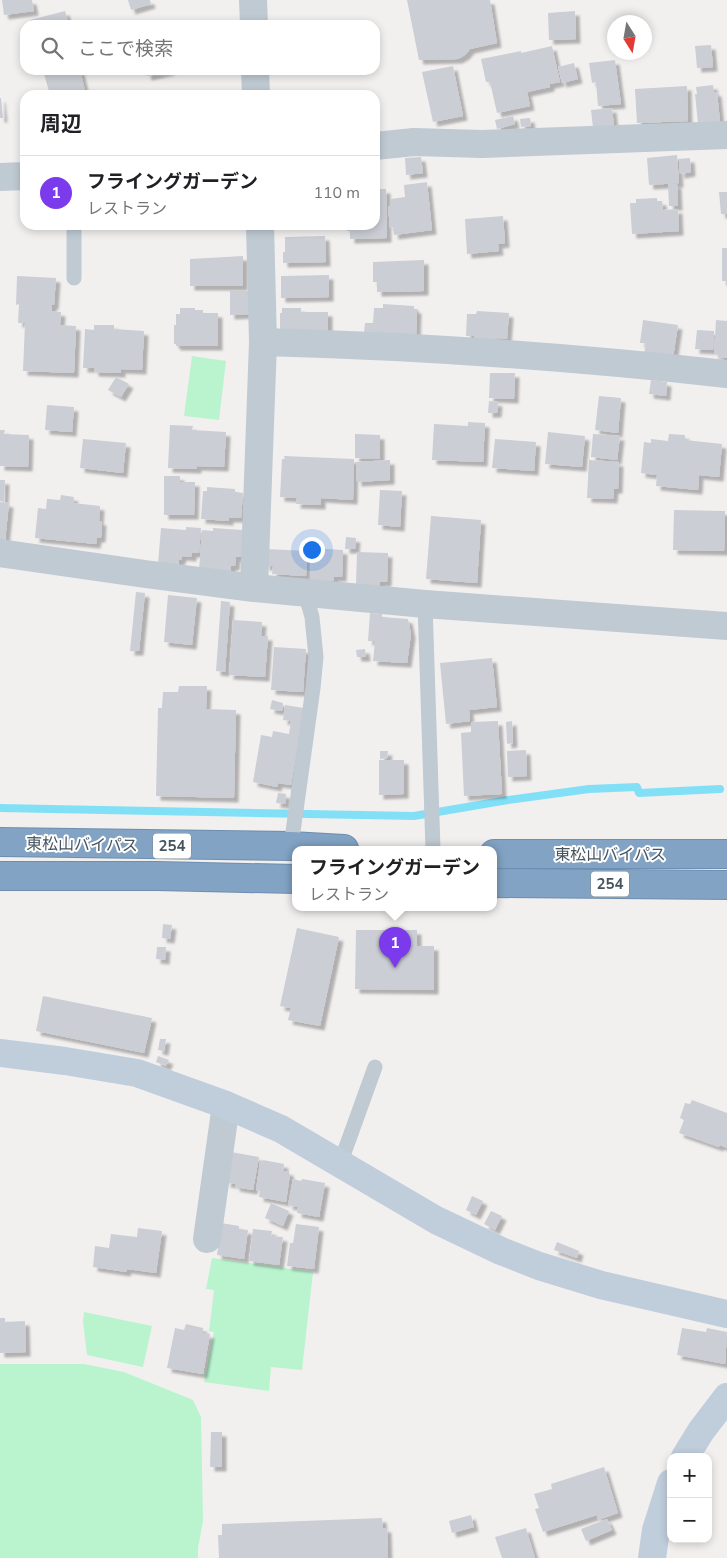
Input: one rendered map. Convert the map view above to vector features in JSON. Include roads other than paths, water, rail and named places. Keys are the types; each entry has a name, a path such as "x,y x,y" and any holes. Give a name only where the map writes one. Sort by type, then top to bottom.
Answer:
{"highway":[{"name":"東松山バイパス","path":"0,842 291,846"},
{"name":"東松山バイパス","path":"497,854 727,854"},
{"name":"東松山バイパス","path":"0,876 157,876 292,879"},
{"name":"東松山バイパス","path":"497,883 723,885"}],"street":[{"path":"253,0 254,20"},
{"path":"255,75 256,90"},
{"path":"380,145 414,142 482,144 727,135"},
{"path":"0,177 20,176"},
{"path":"254,588 263,342 260,230"},
{"path":"263,342 454,349 614,361 727,374"},
{"path":"0,553 254,588 425,604 727,626"},
{"path":"0,1058 65,1061 137,1073 226,1105 281,1129 436,1220 500,1251 539,1266 600,1285 727,1314"},
{"path":"207,1239 226,1105"},
{"path":"687,1453 701,1431 727,1397"},
{"path":"652,1558 656,1530 667,1496"}],"lane":[{"path":"74,230 74,278"},
{"path":"291,846 314,688 316,657 312,617 305,592"},
{"path":"425,604 433,846"},
{"path":"340,1164 375,1066"}],"waterway":[{"path":"0,808 414,816 589,789 637,787 639,793 720,789"}],"place":[{"name":"フライングガーデン","path":"395,968"}]}
